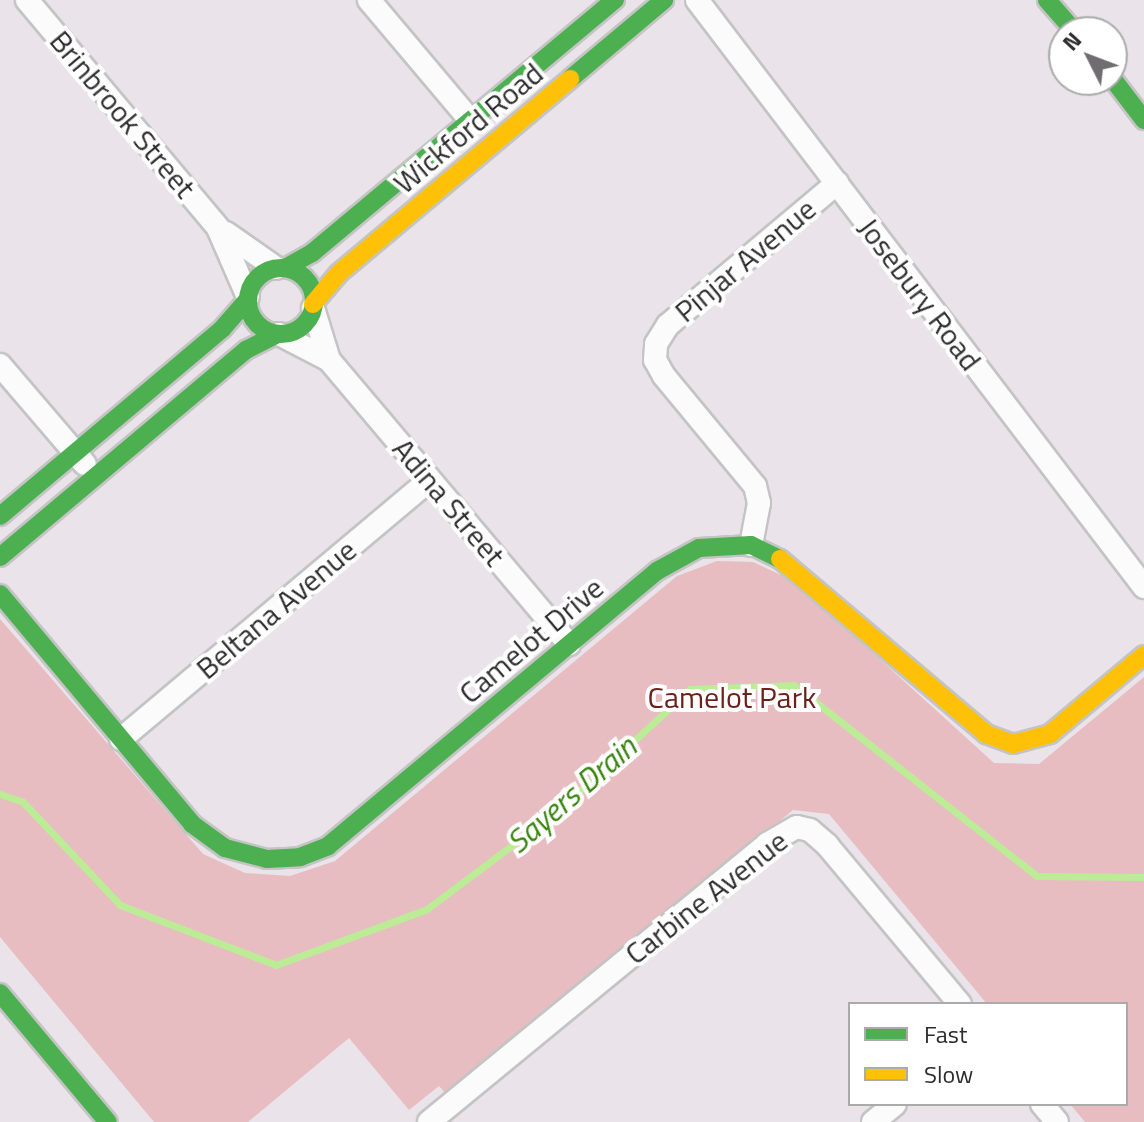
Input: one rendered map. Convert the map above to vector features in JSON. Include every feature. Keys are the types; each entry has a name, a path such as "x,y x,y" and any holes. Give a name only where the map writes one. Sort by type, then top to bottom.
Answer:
{"street":[{"name":"Brinbrook Street","path":"27,0 218,228 248,298"},
{"path":"369,0 491,144"},
{"name":"Wickford Road","path":"280,268 302,262 615,0"},
{"name":"Wickford Road","path":"313,306 333,278 664,0"},
{"name":"Josebury Road","path":"697,0 1144,587"},
{"path":"1126,96 1144,120"},
{"name":"Pinjar Avenue","path":"751,545 759,503 755,486 664,376 655,360 656,344 668,325 837,183"},
{"name":"Brinbrook Street","path":"218,228 280,268"},
{"path":"0,516 222,329 248,298 257,278 280,268 303,277 313,306 301,327 278,334 246,350 0,557"},
{"path":"248,298 259,326 278,334"},
{"name":"Adina Street","path":"313,306 329,360"},
{"name":"Adina Street","path":"278,334 329,360 569,644"},
{"path":"0,365 96,476"},
{"name":"Beltana Avenue","path":"121,739 430,480"},
{"name":"Camelot Drive","path":"0,594 121,739 213,841 253,858 300,857 345,833 672,560 717,544 751,545"},
{"path":"751,545 808,577 986,734 1013,744 1050,734 1144,655"},
{"name":"Carbine Avenue","path":"429,1122 767,844 797,827 810,830 827,845 958,1002"},
{"path":"0,993 92,1113 108,1122"},
{"path":"873,1122 893,1106"},
{"path":"1044,1106 1057,1122"}],"green space":[{"name":"Camelot Park","path":"717,561 753,562 794,581 994,763 1039,764 1144,677 1144,1122 1085,1122 1072,1106 1128,1106 1128,1002 985,1002 829,814 793,810 448,1096 439,1086 409,1110 349,1038 248,1122 154,1122 0,937 0,619 203,854 245,873 290,876 335,861 677,576"}],"waterway":[{"name":"Sayers Drain","path":"0,794 23,802 120,905 276,965 427,909 559,810 690,689 794,685 1037,876 1144,877"}],"traffic: fast":[{"path":"285,268 312,253 615,0"},
{"path":"570,79 664,0"},
{"path":"1047,0 1061,16"},
{"path":"1126,96 1144,120"},
{"path":"281,268 304,278 314,301 304,324 281,334 258,324 248,301 258,278 281,268"},
{"path":"0,516 222,329 248,299"},
{"path":"0,557 246,350 277,334"},
{"path":"0,594 192,824 225,848 267,859 300,857 328,846 657,571 699,548 751,545 780,559"},
{"path":"0,993 108,1122"}],"traffic: slow":[{"path":"313,304 339,273 570,79"},
{"path":"780,559 986,734 1013,744 1050,734 1144,655"}]}
